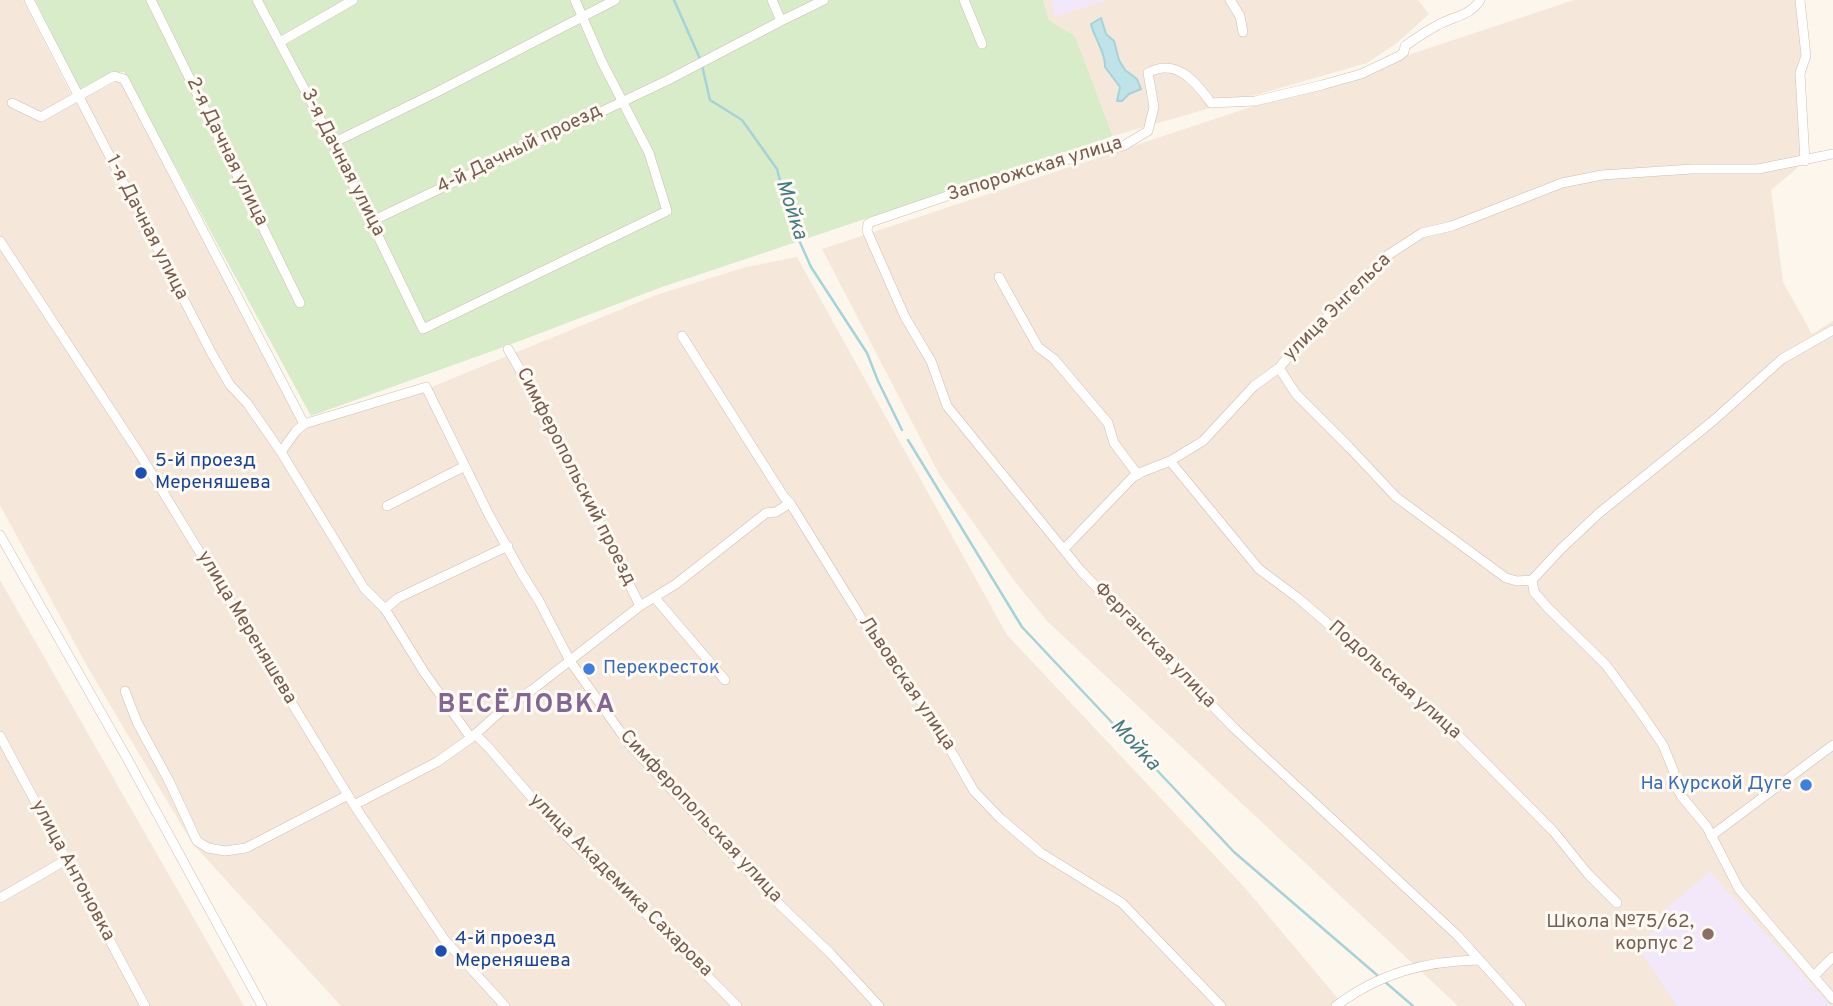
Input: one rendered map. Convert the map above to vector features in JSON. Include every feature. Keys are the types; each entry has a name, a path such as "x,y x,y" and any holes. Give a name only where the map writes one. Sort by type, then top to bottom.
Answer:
{"street":[{"name":"1-я Дачная улица","path":"29,0 218,364 230,385 247,403 280,449"},
{"name":"2-я Дачная улица","path":"151,0 300,303"},
{"name":"3-я Дачная улица","path":"257,0 333,143 423,329 667,211 649,153 621,100"},
{"path":"280,42 353,0"},
{"path":"575,0 621,100"},
{"path":"333,143 615,0"},
{"path":"772,0 781,21"},
{"name":"4-й Дачный проезд","path":"372,221 621,100 668,80 824,0"},
{"path":"964,0 982,44"},
{"path":"1230,0 1240,16 1243,32"},
{"name":"Запорожская улица","path":"867,227 871,222 1014,173 1123,146 1148,131 1154,107 1148,72 1156,68 1170,68 1186,74 1200,87 1211,103 1255,101 1361,74 1399,56 1404,52 1405,46 1440,23 1476,6 1480,0"},
{"path":"1800,0 1806,56 1800,73 1805,161"},
{"path":"12,103 41,117 114,76 124,79 304,424 280,449"},
{"name":"улица Энгельса","path":"1064,549 1138,475 1203,442 1254,386 1279,368 1385,257 1422,233 1452,226 1562,183 1602,175 1692,169 1758,169 1833,154"},
{"name":"Ферганская улица","path":"867,227 905,317 931,361 947,406 1081,571 1235,729 1457,935 1521,1006"},
{"name":"улица Мереняшева","path":"0,241 141,456 354,805 444,939 505,1006"},
{"path":"999,277 1038,347 1054,359 1108,423 1118,451 1138,475"},
{"path":"1279,368 1296,394 1396,497 1506,578 1517,581 1532,580 1598,514 1714,420 1782,359 1833,330"},
{"name":"Львовская улица","path":"682,336 870,632 928,711 974,791 1000,818 1041,853 1122,903 1221,1006"},
{"name":"Симферопольский проезд","path":"508,349 551,424 640,606"},
{"name":"Симферопольская улица","path":"304,424 426,387 488,513 570,661 629,744 879,1006"},
{"name":"улица Академика Сахарова","path":"280,449 364,588 385,609 424,672 473,736 489,748 558,828 737,1006"},
{"name":"Подольская улица","path":"1170,461 1259,569 1298,598 1460,736 1554,832 1588,874 1617,903"},
{"path":"387,506 464,466"},
{"path":"354,805 437,762 640,606 676,584 766,513 776,512 790,503"},
{"path":"0,535 128,760 262,1006"},
{"path":"385,609 398,598 508,546"},
{"path":"1532,580 1534,592 1606,665 1639,710 1662,745 1674,772 1675,785 1707,827 1739,889 1833,999"},
{"path":"655,598 725,680"},
{"path":"125,691 137,722 197,841 208,848 246,848 348,795"},
{"name":"улица Антоновка","path":"0,736 145,1006"},
{"path":"1711,836 1833,745"},
{"path":"0,898 66,860"},
{"path":"1814,976 1833,957"},
{"path":"1336,1006 1384,976 1433,963 1479,960"}],"shaded area":[{"path":"0,0 23,0 75,102 119,80 302,429 417,393 656,295 746,267 797,257 1007,635 1246,889 1344,1006 341,1006 192,843 87,666 0,505"},
{"path":"1043,0 1418,0 1429,14 1397,43 1367,63 1113,136 1075,36 1049,20"},
{"path":"1051,0 1109,0 1054,17"},
{"path":"1574,0 1802,0 1803,163 1771,190 1783,282 1812,334 1833,321 1833,1006 1458,1006 1047,621 1013,579 939,474 822,249"},
{"path":"0,580 244,1006 0,1006"},
{"name":"Школа №75/62, корпус 2","path":"1710,872 1831,1006 1677,1006 1635,944 1664,924 1658,915"}],"green space":[{"path":"35,0 1043,0 1049,20 1075,36 1113,136 662,287 311,416 124,72 112,73 80,90"}],"water":[{"path":"1101,18 1106,34 1114,41 1119,60 1125,70 1137,79 1141,89 1129,94 1122,101 1117,101 1120,87 1105,67 1104,56 1091,24"}],"waterway":[{"name":"Мойка","path":"674,0 701,61 710,100 742,120 777,169 790,220 811,267 867,353 902,430"},
{"name":"Мойка","path":"908,440 1022,627 1234,852 1413,1006"}],"place":[{"name":"5-й проезд Мереняшева","path":"141,473"},
{"name":"Перекресток","path":"589,669"},
{"name":"На Курской Дуге","path":"1806,785"},
{"name":"Школа №75/62, корпус 2","path":"1708,934"},
{"name":"4-й проезд Мереняшева","path":"441,951"}],"district":[{"name":"ВЕСЁЛОВКА","path":"527,707"}]}
